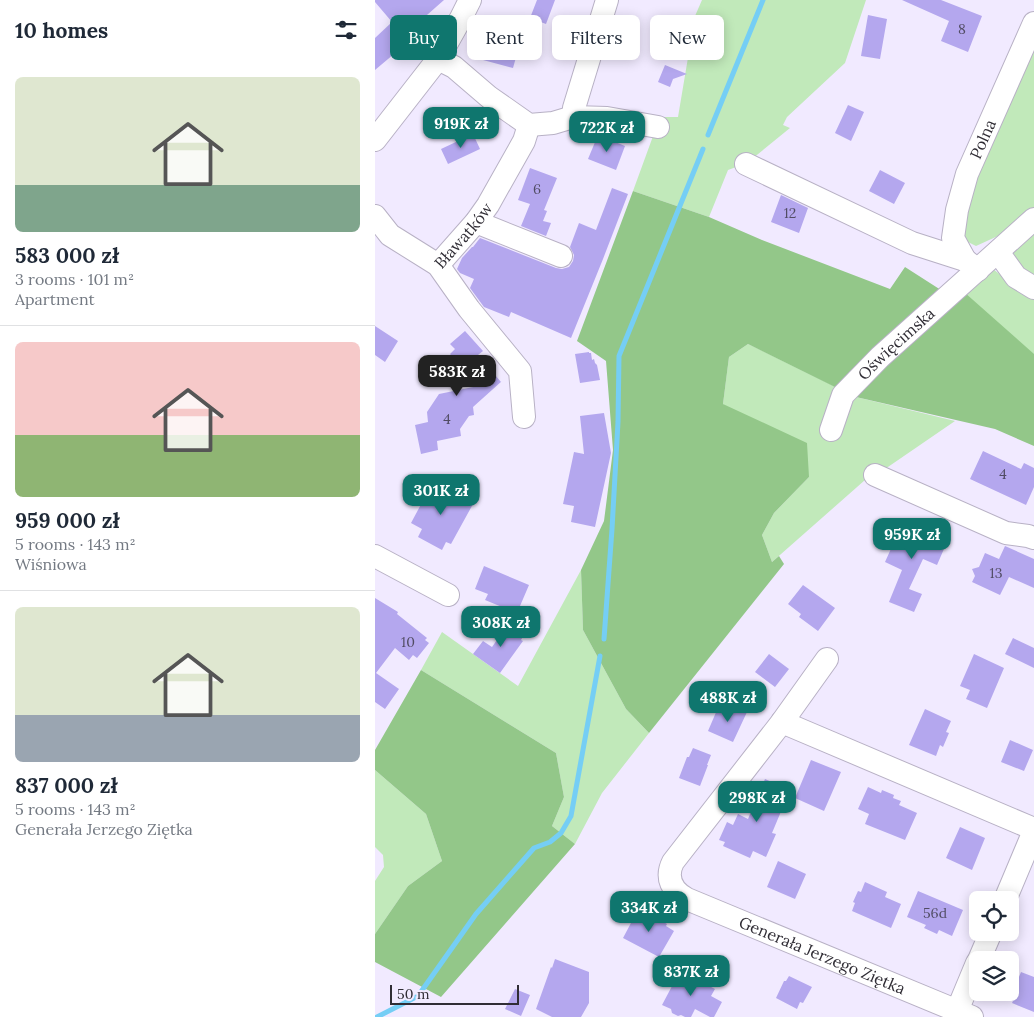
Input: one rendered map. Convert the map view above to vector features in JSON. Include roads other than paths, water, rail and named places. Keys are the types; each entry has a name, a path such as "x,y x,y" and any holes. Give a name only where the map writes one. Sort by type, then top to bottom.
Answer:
{"street":[{"path":"457,25 470,0"},
{"path":"573,117 574,108 607,0"},
{"name":"Polna","path":"972,265 953,238 957,210 967,174 1034,23"},
{"path":"375,140 438,60 454,67 489,97 529,125 573,117 607,118 658,126"},
{"name":"Bławatków","path":"524,417 521,371 469,309 438,265 488,205 524,141 529,125"},
{"path":"746,164 913,243 972,265"},
{"path":"375,216 390,234 438,265"},
{"path":"1034,219 998,252 1016,277 1034,288"},
{"path":"475,222 561,256"},
{"name":"Oświęcimska","path":"831,430 843,395 972,265 998,252"},
{"path":"875,475 1006,533 1034,538"},
{"path":"375,556 448,595"},
{"path":"827,659 787,724 1034,830 1009,891"},
{"name":"Generała Jerzego Ziętka","path":"787,724 673,862 669,872 675,891 687,899 964,1014"},
{"path":"964,1014 969,995"}],"waterway":[{"path":"708,135 763,0"},
{"path":"604,639 618,422 619,356 703,149"},
{"path":"377,1017 418,996 476,914 534,848 550,842 561,833 571,816 600,656"}]}
